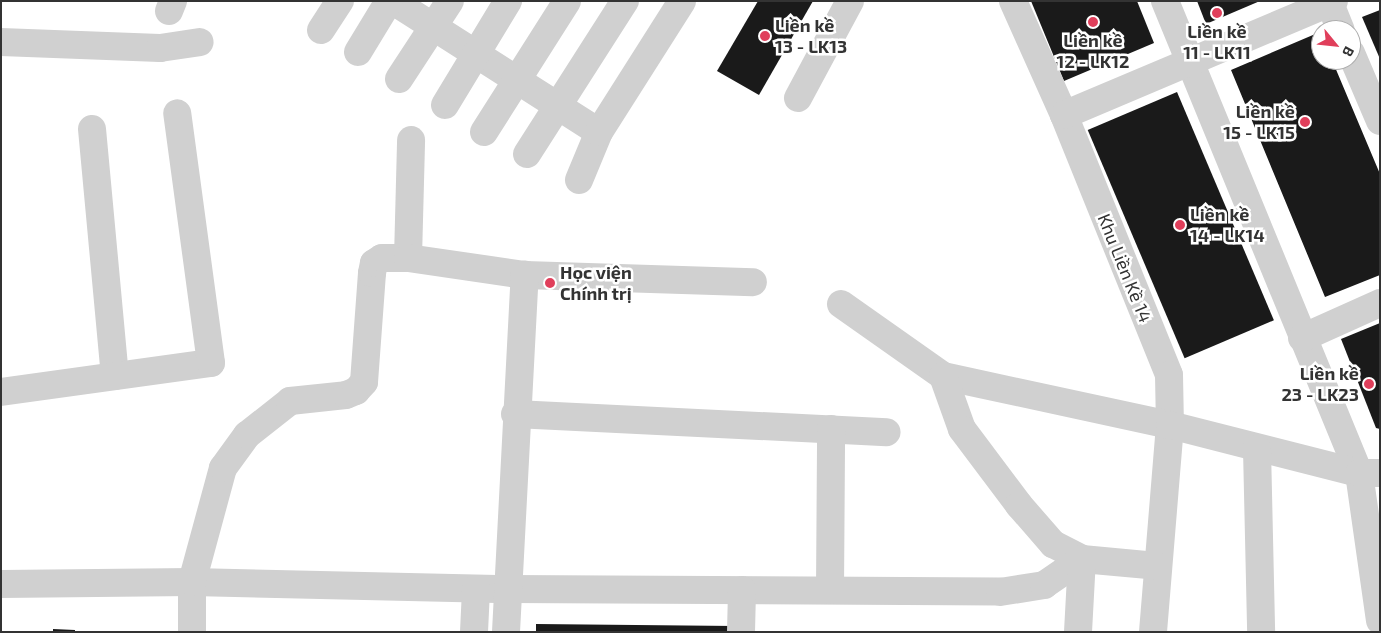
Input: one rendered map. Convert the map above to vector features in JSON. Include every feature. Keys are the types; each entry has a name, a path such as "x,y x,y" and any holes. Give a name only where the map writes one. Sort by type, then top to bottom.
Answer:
{"street":[{"path":"321,30 340,1"},
{"path":"358,52 389,1"},
{"path":"393,1 474,55 599,132"},
{"path":"399,79 450,1"},
{"path":"445,104 508,1"},
{"path":"484,132 567,1"},
{"path":"527,154 625,1"},
{"path":"579,180 599,132 682,1"},
{"path":"798,98 850,1"},
{"name":"Khu Liền Kề 14","path":"1013,1 1064,115 1169,375 1170,425 1153,632"},
{"path":"1165,1 1302,338 1369,473 1380,621"},
{"path":"1064,115 1331,2 1337,20"},
{"path":"1,42 160,48 200,42"},
{"path":"1358,70 1380,121"},
{"path":"1,392 211,363 177,113"},
{"path":"92,129 114,376"},
{"path":"408,258 411,140"},
{"path":"192,632 192,582 223,468 247,435 290,401 356,391 364,382 374,263 382,258 408,258 524,275 753,282"},
{"path":"506,632 515,414 524,275"},
{"path":"842,304 943,376 1170,425 1257,449 1369,473"},
{"path":"1302,338 1380,304"},
{"path":"943,376 962,429 1019,506 1053,544 1082,559 1157,566"},
{"path":"515,414 887,432"},
{"path":"830,590 831,429"},
{"path":"1257,449 1261,632"},
{"path":"1,584 192,582 476,589 1000,592 1044,585 1082,559"},
{"path":"1078,632 1082,559"},
{"path":"474,632 476,589"},
{"path":"742,590 742,632"}],"building":[{"name":"Liền kề 13 - LK13","path":"758,1 813,1 759,95 717,71"},
{"name":"Liền kề 12 - LK12","path":"1031,1 1137,1 1154,43 1064,81"},
{"name":"Liền kề 11 - LK11","path":"1197,1 1260,1 1206,24"},
{"path":"1380,10 1380,59 1362,17"},
{"name":"Liền kề 15 - LK15","path":"1311,36 1311,70 1336,70 1380,174 1380,275 1325,297 1231,70"},
{"name":"Liền kề 14 - LK14","path":"1177,92 1274,320 1185,358 1088,130"},
{"name":"Liền kề 23 - LK23","path":"1380,323 1380,429 1376,428 1341,339"},
{"path":"536,624 735,626 735,632 536,632"},
{"path":"53,629 75,630 75,632 53,632"}],"place":[{"name":"Liền kề 11 - LK11","path":"1217,13"},
{"name":"Liền kề 12 - LK12","path":"1093,22"},
{"name":"Liền kề 13 - LK13","path":"765,36"},
{"name":"Liền kề 15 - LK15","path":"1305,122"},
{"name":"Liền kề 14 - LK14","path":"1180,225"},
{"name":"Học viện Chính trị","path":"550,283"},
{"name":"Liền kề 23 - LK23","path":"1369,384"}]}
